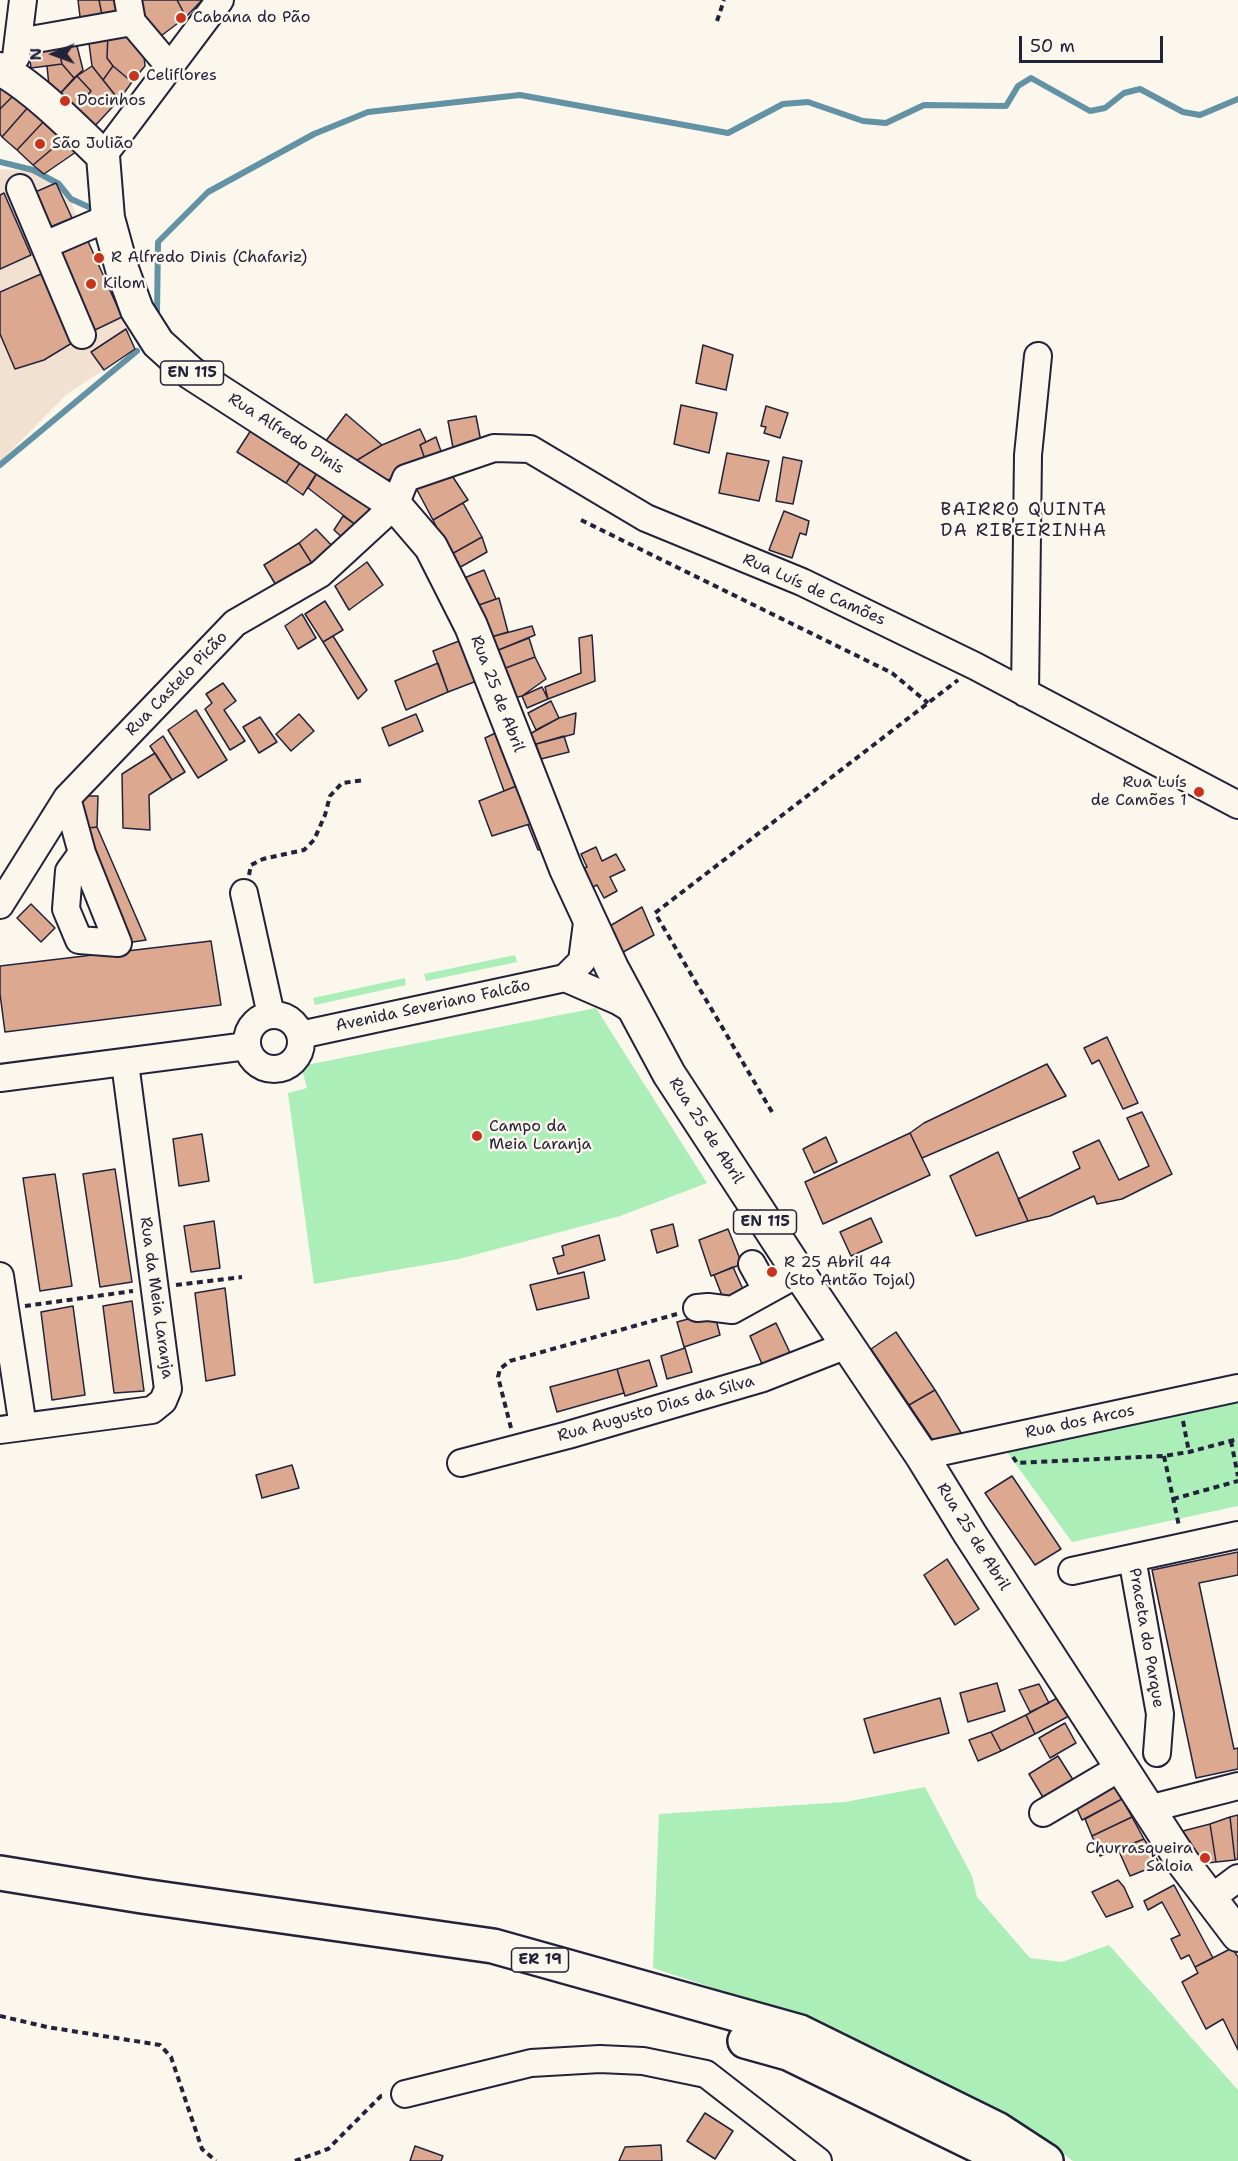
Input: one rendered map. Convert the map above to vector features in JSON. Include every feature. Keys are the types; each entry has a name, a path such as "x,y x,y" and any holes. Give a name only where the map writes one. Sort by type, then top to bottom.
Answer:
{"highway":[{"name":"ER 19","path":"0,1872 142,1896 494,1946 800,2032 997,2129 1046,2161"},
{"name":"ER 19","path":"0,1895 486,1968 788,2053 981,2147 1003,2161"}],"main road":[{"path":"7,72 104,156"},
{"name":"Rua Alfredo Dinis","path":"104,156 108,218 122,270 137,310 158,343 191,372 395,505"},
{"name":"Rua 25 de Abril","path":"395,505 431,547 462,607 566,869 612,968 669,1074 922,1456 1148,1809 1210,1899"},
{"name":"EN 115","path":"1210,1899 1238,1935"}],"street":[{"path":"7,72 19,42 23,0"},
{"path":"104,156 220,0"},
{"path":"19,42 130,11 170,68"},
{"path":"20,188 82,335"},
{"path":"45,245 108,218"},
{"path":"1025,693 1028,455 1038,356"},
{"name":"Rua Luís de Camões","path":"395,505 406,478 494,448 530,449 646,518 802,582 975,666 1238,805"},
{"name":"Rua Castelo Picão","path":"0,905 67,798 235,623 320,574 395,505"},
{"path":"67,798 82,853"},
{"path":"244,893 271,1015"},
{"path":"588,915 575,974 636,1011"},
{"name":"Avenida Severiano Falcão","path":"300,1035 575,974 612,968"},
{"path":"271,1015 290,1020 300,1035 301,1044 297,1057 282,1068 262,1067 254,1061 247,1046 248,1034 253,1025 260,1018 271,1015"},
{"path":"0,1078 247,1046"},
{"name":"Rua da Meia Laranja","path":"12,1429 152,1410 163,1401 168,1389 125,1063"},
{"path":"752,1264 767,1291"},
{"path":"697,1308 732,1310 799,1273"},
{"path":"0,1276 5,1309 12,1429"},
{"name":"Rua Augusto Dias da Silva","path":"461,1463 763,1378 847,1345"},
{"name":"Rua dos Arcos","path":"922,1456 1238,1388"},
{"path":"1072,1571 1238,1535"},
{"name":"Praceta do Parque","path":"1132,1558 1160,1714 1157,1753"},
{"path":"1043,1813 1121,1767"},
{"path":"1148,1809 1238,1786"},
{"path":"1210,1899 1238,1878"},
{"path":"405,2094 531,2063 600,2059 643,2061 706,2074 818,2161"}],"path":[{"path":"717,21 724,0"},
{"path":"581,520 892,673 928,704"},
{"path":"772,1112 655,913 975,666"},
{"path":"244,893 251,865 263,859 304,850 314,840 330,796 342,783 365,780"},
{"path":"5,1309 243,1277"},
{"path":"516,1449 498,1377 500,1369 510,1360 697,1308"},
{"path":"1179,1401 1189,1452"},
{"path":"1001,1438 1017,1463 1164,1456 1238,1439"},
{"path":"1231,1441 1238,1476"},
{"path":"1164,1456 1184,1547"},
{"path":"1173,1499 1238,1481"},
{"path":"0,2016 47,2027 160,2044 171,2057 202,2149 216,2161"},
{"path":"295,2161 328,2149 381,2096 405,2094"}],"shaded area":[{"name":"Kilom","path":"0,169 34,172 59,182 68,194 76,198 72,205 135,349 66,395 0,462"}],"green space":[{"path":"515,955 517,962 426,981 424,974"},
{"path":"405,978 406,985 315,1005 313,998"},
{"path":"596,1008 707,1183 620,1216 459,1259 314,1284 288,1093 307,1088 301,1066"},
{"path":"1238,1402 1238,1506 1072,1542 1004,1448"},
{"path":"925,1787 972,1876 977,1897 1030,1958 1062,1962 1109,1945 1238,2090 1238,2161 1073,2161 1030,2130 876,2048 756,2002 653,1968 659,1814 845,1802"}],"building":[{"path":"78,0 99,0 103,20 81,25"},
{"path":"99,0 124,0 126,15 103,20"},
{"path":"134,0 177,0 186,17 153,42"},
{"path":"177,0 202,0 186,17"},
{"path":"133,28 143,45 145,66 132,82 107,58 108,32"},
{"path":"108,32 107,58 113,66 103,80 92,66 88,36"},
{"path":"75,38 83,70 74,78 62,64 57,40"},
{"path":"57,40 62,64 31,68 28,44"},
{"path":"62,64 74,78 56,98 49,86 47,66"},
{"path":"92,66 119,100 91,130 72,113 91,91 77,76"},
{"path":"113,66 132,82 119,100 103,80"},
{"path":"77,76 91,91 72,113 56,98"},
{"path":"0,79 16,93 0,109"},
{"path":"16,93 30,105 2,137 0,109"},
{"path":"30,105 45,120 17,150 2,137"},
{"name":"São Julião","path":"45,120 65,138 33,165 17,150"},
{"path":"65,138 76,152 44,174 33,165"},
{"path":"56,183 72,218 48,228 33,193"},
{"path":"4,193 31,255 0,269 0,195"},
{"name":"Kilom","path":"87,239 122,317 95,330 60,251"},
{"path":"41,274 72,343 44,360 15,369 0,334 0,292"},
{"path":"126,329 135,349 104,370 91,352"},
{"path":"703,345 733,355 726,390 696,383"},
{"path":"681,405 717,413 709,453 674,444"},
{"path":"766,406 788,413 780,438 764,433 766,427 761,426"},
{"path":"346,414 382,445 354,462 325,442"},
{"path":"476,416 482,447 454,453 448,421"},
{"path":"253,427 304,457 286,483 237,452"},
{"path":"420,429 426,442 420,445 427,465 382,482 354,462 382,445"},
{"path":"436,437 443,457 427,465 420,445"},
{"path":"727,453 769,461 759,501 719,493"},
{"path":"304,457 320,468 303,495 286,483"},
{"path":"783,457 802,461 793,504 776,501"},
{"path":"320,468 376,509 360,528 308,488"},
{"path":"449,471 468,500 433,520 416,488"},
{"path":"463,503 482,537 450,555 433,520"},
{"path":"784,511 809,521 806,535 800,533 792,558 769,550"},
{"path":"343,516 360,528 345,540 334,530"},
{"path":"316,529 335,549 313,565 299,543"},
{"path":"482,537 487,552 457,569 450,555"},
{"path":"299,543 313,565 277,587 264,565"},
{"path":"367,562 383,585 349,610 335,586"},
{"path":"484,570 496,599 479,605 464,578"},
{"path":"499,598 508,632 491,637 479,605"},
{"path":"325,601 343,630 323,642 305,614"},
{"path":"302,614 316,638 298,649 285,626"},
{"path":"532,626 535,635 496,651 491,637"},
{"path":"592,635 595,681 548,699 545,687 581,673 579,638"},
{"path":"333,636 367,690 358,699 323,642"},
{"path":"472,636 487,677 448,692 433,651"},
{"path":"529,638 535,657 503,669 496,651"},
{"path":"535,657 546,679 522,696 514,698 503,669"},
{"path":"438,663 448,692 406,710 395,681"},
{"path":"223,683 236,701 224,710 245,741 230,750 205,709 212,703 206,694"},
{"path":"542,687 548,699 527,708 522,696"},
{"path":"551,701 559,718 536,730 528,713"},
{"path":"196,710 227,760 198,778 168,730"},
{"path":"576,713 574,734 529,746 526,736 559,718"},
{"path":"299,714 314,731 291,751 276,734"},
{"path":"416,714 423,731 389,746 382,728"},
{"path":"260,717 277,742 259,753 243,727"},
{"path":"504,729 524,783 504,791 485,738"},
{"path":"163,736 185,772 172,780 150,746"},
{"path":"564,736 569,752 541,759 536,744"},
{"path":"155,753 172,780 149,795 150,830 123,828 122,774"},
{"path":"524,783 539,821 492,836 479,801"},
{"path":"81,796 98,796 97,827 80,829"},
{"path":"539,821 549,846 538,850 528,825"},
{"path":"97,827 146,940 126,943 80,829"},
{"path":"596,847 602,861 616,854 625,870 610,877 617,891 604,898 597,885 585,891 576,872 587,867 581,854"},
{"path":"31,904 55,928 41,942 17,918"},
{"path":"642,907 654,935 616,956 603,930"},
{"path":"211,941 221,1005 5,1032 0,994 0,966"},
{"path":"1107,1037 1138,1103 1123,1109 1099,1060 1092,1064 1084,1048"},
{"path":"1047,1064 1066,1096 922,1158 910,1133 924,1123"},
{"path":"1142,1112 1172,1174 1122,1199 1097,1204 1094,1196 1050,1216 1028,1221 1018,1199 1080,1168 1073,1152 1099,1140 1119,1180 1149,1166 1127,1118"},
{"path":"910,1133 930,1175 823,1224 805,1182"},
{"path":"202,1134 209,1181 179,1186 173,1139"},
{"path":"826,1137 837,1162 814,1173 803,1149"},
{"path":"998,1152 1028,1221 976,1236 950,1176"},
{"path":"115,1169 132,1282 100,1287 83,1174"},
{"path":"55,1174 72,1286 40,1291 23,1178"},
{"path":"871,1218 882,1242 851,1256 840,1232"},
{"path":"214,1221 220,1268 191,1272 184,1226"},
{"path":"673,1224 678,1246 657,1253 651,1230"},
{"path":"728,1229 742,1264 711,1276 699,1240"},
{"path":"599,1235 605,1260 558,1274 553,1258 564,1255 562,1246"},
{"path":"733,1267 747,1298 726,1306 714,1275"},
{"path":"584,1272 589,1298 537,1310 530,1285"},
{"path":"225,1288 235,1375 206,1381 195,1293"},
{"path":"132,1301 144,1391 114,1393 103,1306"},
{"path":"73,1306 85,1395 52,1400 41,1312"},
{"path":"714,1312 720,1335 684,1347 677,1322"},
{"path":"776,1323 792,1357 765,1371 750,1336"},
{"path":"896,1332 935,1390 909,1405 871,1349"},
{"path":"685,1348 692,1372 667,1379 661,1356"},
{"path":"649,1360 657,1386 625,1396 617,1369"},
{"path":"617,1369 624,1393 557,1412 550,1387"},
{"path":"935,1390 963,1436 934,1442 909,1405"},
{"path":"292,1465 299,1488 262,1498 256,1475"},
{"path":"1012,1476 1061,1549 1035,1565 985,1493"},
{"path":"1238,1552 1238,1575 1199,1583 1234,1749 1238,1748 1238,1769 1196,1778 1152,1570"},
{"path":"947,1559 979,1609 955,1625 924,1575"},
{"path":"997,1683 1005,1711 968,1722 960,1693"},
{"path":"1039,1684 1049,1703 1030,1712 1019,1690"},
{"path":"1059,1697 1069,1716 1035,1734 1026,1715"},
{"path":"940,1698 949,1733 874,1753 864,1719"},
{"path":"1026,1715 1035,1734 1001,1751 991,1732"},
{"path":"1065,1723 1076,1743 1050,1758 1039,1738"},
{"path":"991,1732 1001,1751 978,1761 969,1740"},
{"path":"1058,1756 1077,1786 1047,1804 1029,1774"},
{"path":"1111,1781 1122,1799 1082,1820 1073,1800"},
{"path":"1122,1799 1132,1817 1092,1836 1085,1819"},
{"path":"1238,1815 1238,1859 1235,1860 1230,1817"},
{"path":"1132,1817 1144,1839 1100,1856 1092,1836"},
{"path":"1230,1817 1235,1860 1216,1862 1210,1824"},
{"path":"1210,1824 1216,1862 1199,1864 1179,1832"},
{"path":"1144,1839 1160,1864 1130,1876 1118,1849"},
{"path":"1118,1880 1124,1887 1133,1907 1106,1917 1092,1892"},
{"path":"1174,1885 1213,1958 1195,1967 1189,1955 1181,1959 1171,1939 1180,1935 1162,1902 1148,1910 1144,1901"},
{"path":"1232,1948 1238,1957 1238,2050 1223,2019 1206,2029 1182,1982 1198,1973 1195,1967"},
{"path":"705,2113 733,2131 715,2159 687,2141"},
{"path":"661,2145 662,2161 619,2161 625,2147"},
{"path":"415,2146 443,2156 441,2161 410,2161"}],"waterway":[{"path":"157,312 158,242 208,192 314,134 368,112 520,95 728,133 783,104 808,102 863,121 886,123 924,105 1006,106 1018,86 1031,78 1090,111 1105,108 1124,93 1140,89 1183,112 1200,115 1238,99"},
{"path":"0,162 33,170 59,184 71,199 91,208"},
{"path":"0,465 137,351"}],"place":[{"name":"Cabana do Pão","path":"181,18"},
{"name":"Celiflores","path":"134,76"},
{"name":"Docinhos","path":"65,101"},
{"name":"São Julião","path":"40,144"},
{"name":"R Alfredo Dinis (Chafariz)","path":"99,258"},
{"name":"Kilom","path":"91,284"},
{"name":"Rua Luís de Camões 1","path":"1199,792"},
{"name":"Campo da Meia Laranja","path":"477,1136"},
{"name":"R 25 Abril 44 (Sto Antão Tojal)","path":"772,1272"},
{"name":"Churrasqueira Saloia","path":"1205,1858"}],"district":[{"name":"BAIRRO QUINTA DA RIBEIRINHA","path":"1024,520"}]}
